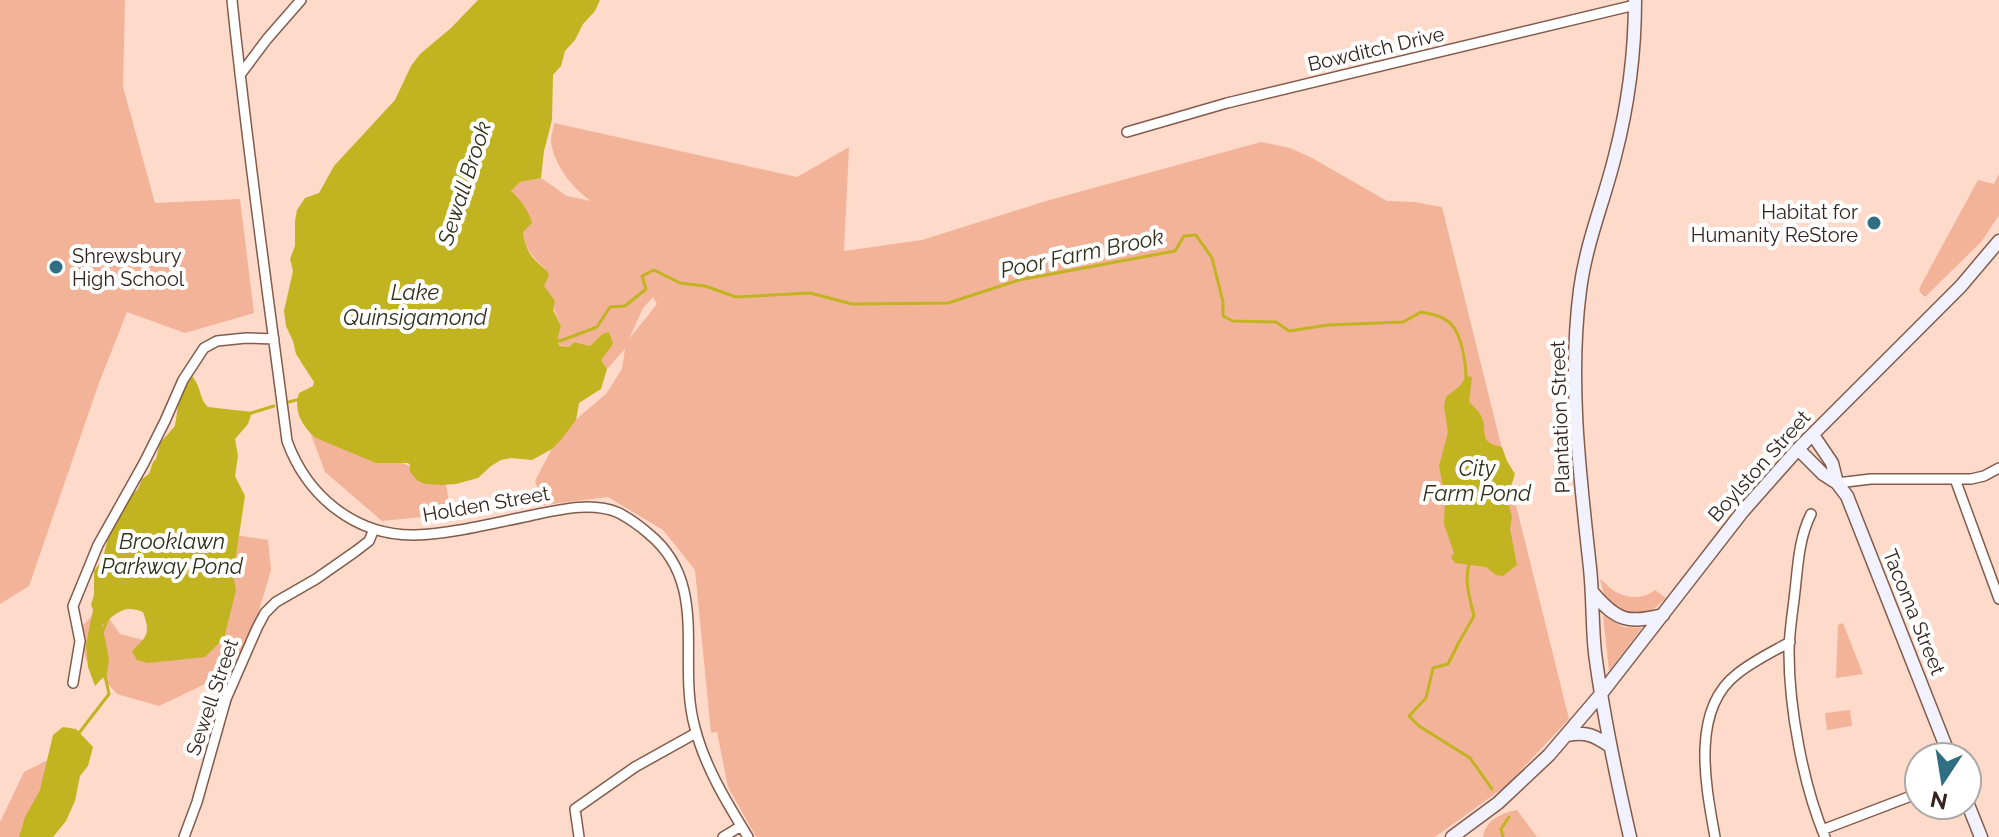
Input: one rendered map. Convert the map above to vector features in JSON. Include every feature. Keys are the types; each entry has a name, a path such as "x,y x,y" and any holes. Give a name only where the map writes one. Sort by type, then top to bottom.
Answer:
{"main road":[{"name":"Plantation Street","path":"1630,837 1610,746 1595,649 1575,372 1582,277 1615,157 1632,77 1635,2"},
{"name":"Boylston Street","path":"1452,837 1498,803 1568,735 1743,511 1798,449 1961,286 1999,241"},
{"name":"Tacoma Street","path":"1813,435 1832,463 1837,483"},
{"name":"Tacoma Street","path":"1798,449 1823,474 1837,483 1847,496 1944,741"},
{"path":"1593,593 1612,614 1625,620 1663,615"},
{"path":"1568,735 1588,733 1610,746"}],"street":[{"name":"Holden Street","path":"232,0 287,441 313,490 348,518 374,529 415,535 585,507 614,511 636,523 660,543 681,576 688,618 689,695 696,733 714,778 748,837"},
{"path":"240,75 301,0"},
{"name":"Bowditch Drive","path":"1127,132 1227,103 1635,2"},
{"path":"73,683 80,641 73,606 98,545 144,463 183,380 204,348 217,341 274,339"},
{"path":"1837,483 1871,479 1978,478 1999,468"},
{"path":"1955,479 1999,599"},
{"path":"1811,514 1799,555 1789,674 1792,711 1824,834 1903,800"},
{"name":"Sewell Street","path":"184,837 226,699 265,613 276,602 316,579 369,541 374,529"},
{"path":"1715,837 1705,758 1712,709 1725,685 1736,674 1790,642"},
{"path":"579,837 575,809 635,767 696,733"},
{"path":"723,837 741,826"}],"shaded area":[{"name":"Shrewsbury High School","path":"0,0 125,0 123,87 155,203 240,199 254,313 185,333 127,312 99,383 29,586 0,604"},
{"path":"554,123 797,177 849,147 844,251 922,240 1046,201 1261,142 1290,148 1312,158 1387,201 1442,207 1569,719 1506,786 1435,837 756,837 728,787 717,732 711,733 695,570 663,530 608,497 544,505 535,481 560,433 606,394 622,369 625,349 607,369 601,360 602,334 590,346 574,342 569,347 561,346 557,341 561,326 544,286 545,268 533,257 526,243 523,232 531,223 511,191 520,182 541,178 567,196 591,201 560,168 551,142","holes":["653,297 657,304 629,339 643,308"]},
{"path":"1999,174 1999,215 1982,241 1925,297 1919,291 1921,285 1978,180 1994,184"},
{"path":"309,429 445,479 451,514 382,521 325,472"},
{"path":"229,534 268,540 271,570 249,644 218,678 159,706 117,694 86,660 79,629 101,607 120,634 147,641"},
{"path":"1600,579 1626,596 1641,596 1655,590 1666,598 1649,613 1628,616 1605,599"},
{"path":"1603,615 1623,627 1642,628 1609,671"},
{"path":"1843,623 1863,674 1836,678 1838,625"},
{"path":"1850,710 1852,726 1827,730 1825,713"},
{"path":"48,760 46,837 0,837 0,822 24,772"},
{"path":"1517,810 1537,837 1483,837 1491,822 1500,815"}],"water":[{"name":"Lake Quinsigamond","path":"478,0 600,0 565,51 561,66 553,75 552,120 541,178 520,182 511,191 524,206 532,223 523,232 528,250 549,275 544,286 555,301 553,310 561,326 557,341 560,346 569,347 574,342 590,346 602,334 609,332 613,344 601,360 607,369 601,389 579,403 576,420 552,449 532,460 501,460 478,478 456,484 425,484 410,472 408,463 376,463 316,438 307,428 300,418 297,400 299,393 313,386 314,382 296,354 284,311 293,271 290,259 295,246 297,210 305,198 319,193 334,166 395,100 420,54"},
{"name":"Brooklawn Parkway Pond","path":"192,376 208,407 252,412 248,424 235,439 238,456 235,476 245,496 233,575 236,590 224,638 205,657 148,663 137,660 132,651 146,634 143,612 131,609 121,611 102,625 109,659 107,673 95,686 88,667 86,645 93,610 94,571 103,558 109,534 117,523 123,504 149,474 160,443 175,426 179,399"},
{"name":"City Farm Pond","path":"1466,376 1472,377 1469,402 1481,416 1486,439 1502,447 1515,474 1507,499 1517,565 1503,576 1486,567 1455,563 1444,524 1445,497 1439,466 1448,432 1444,406 1446,397 1460,386"},
{"path":"63,727 76,729 93,747 88,766 80,776 75,801 66,821 53,837 19,837 25,817 40,790 53,735"}],"waterway":[{"name":"Poor Farm Brook","path":"555,340 560,341 597,327 610,307 625,306 646,289 642,276 654,270 680,283 705,286 736,297 810,293 852,304 948,303 1019,280 1175,251 1184,236 1196,235 1212,258 1223,302 1223,316 1233,321 1276,322 1289,331 1328,325 1403,322 1421,312 1441,317 1455,329 1461,342 1466,379"},
{"name":"Sewall Brook","path":"289,402 300,399"},
{"name":"Sewall Brook","path":"251,413 274,406"},
{"name":"Poor Farm Brook","path":"1469,564 1467,583 1474,616 1448,664 1433,668 1426,698 1409,716 1419,726 1470,758 1492,789"},
{"name":"Sewall Brook","path":"102,633 108,618"},
{"name":"Sewall Brook","path":"79,733 109,694 104,671"},
{"name":"Poor Farm Brook","path":"1503,837 1501,829 1509,817"}],"place":[{"name":"Habitat for Humanity ReStore","path":"1874,223"},
{"name":"Shrewsbury High School","path":"56,267"}]}
